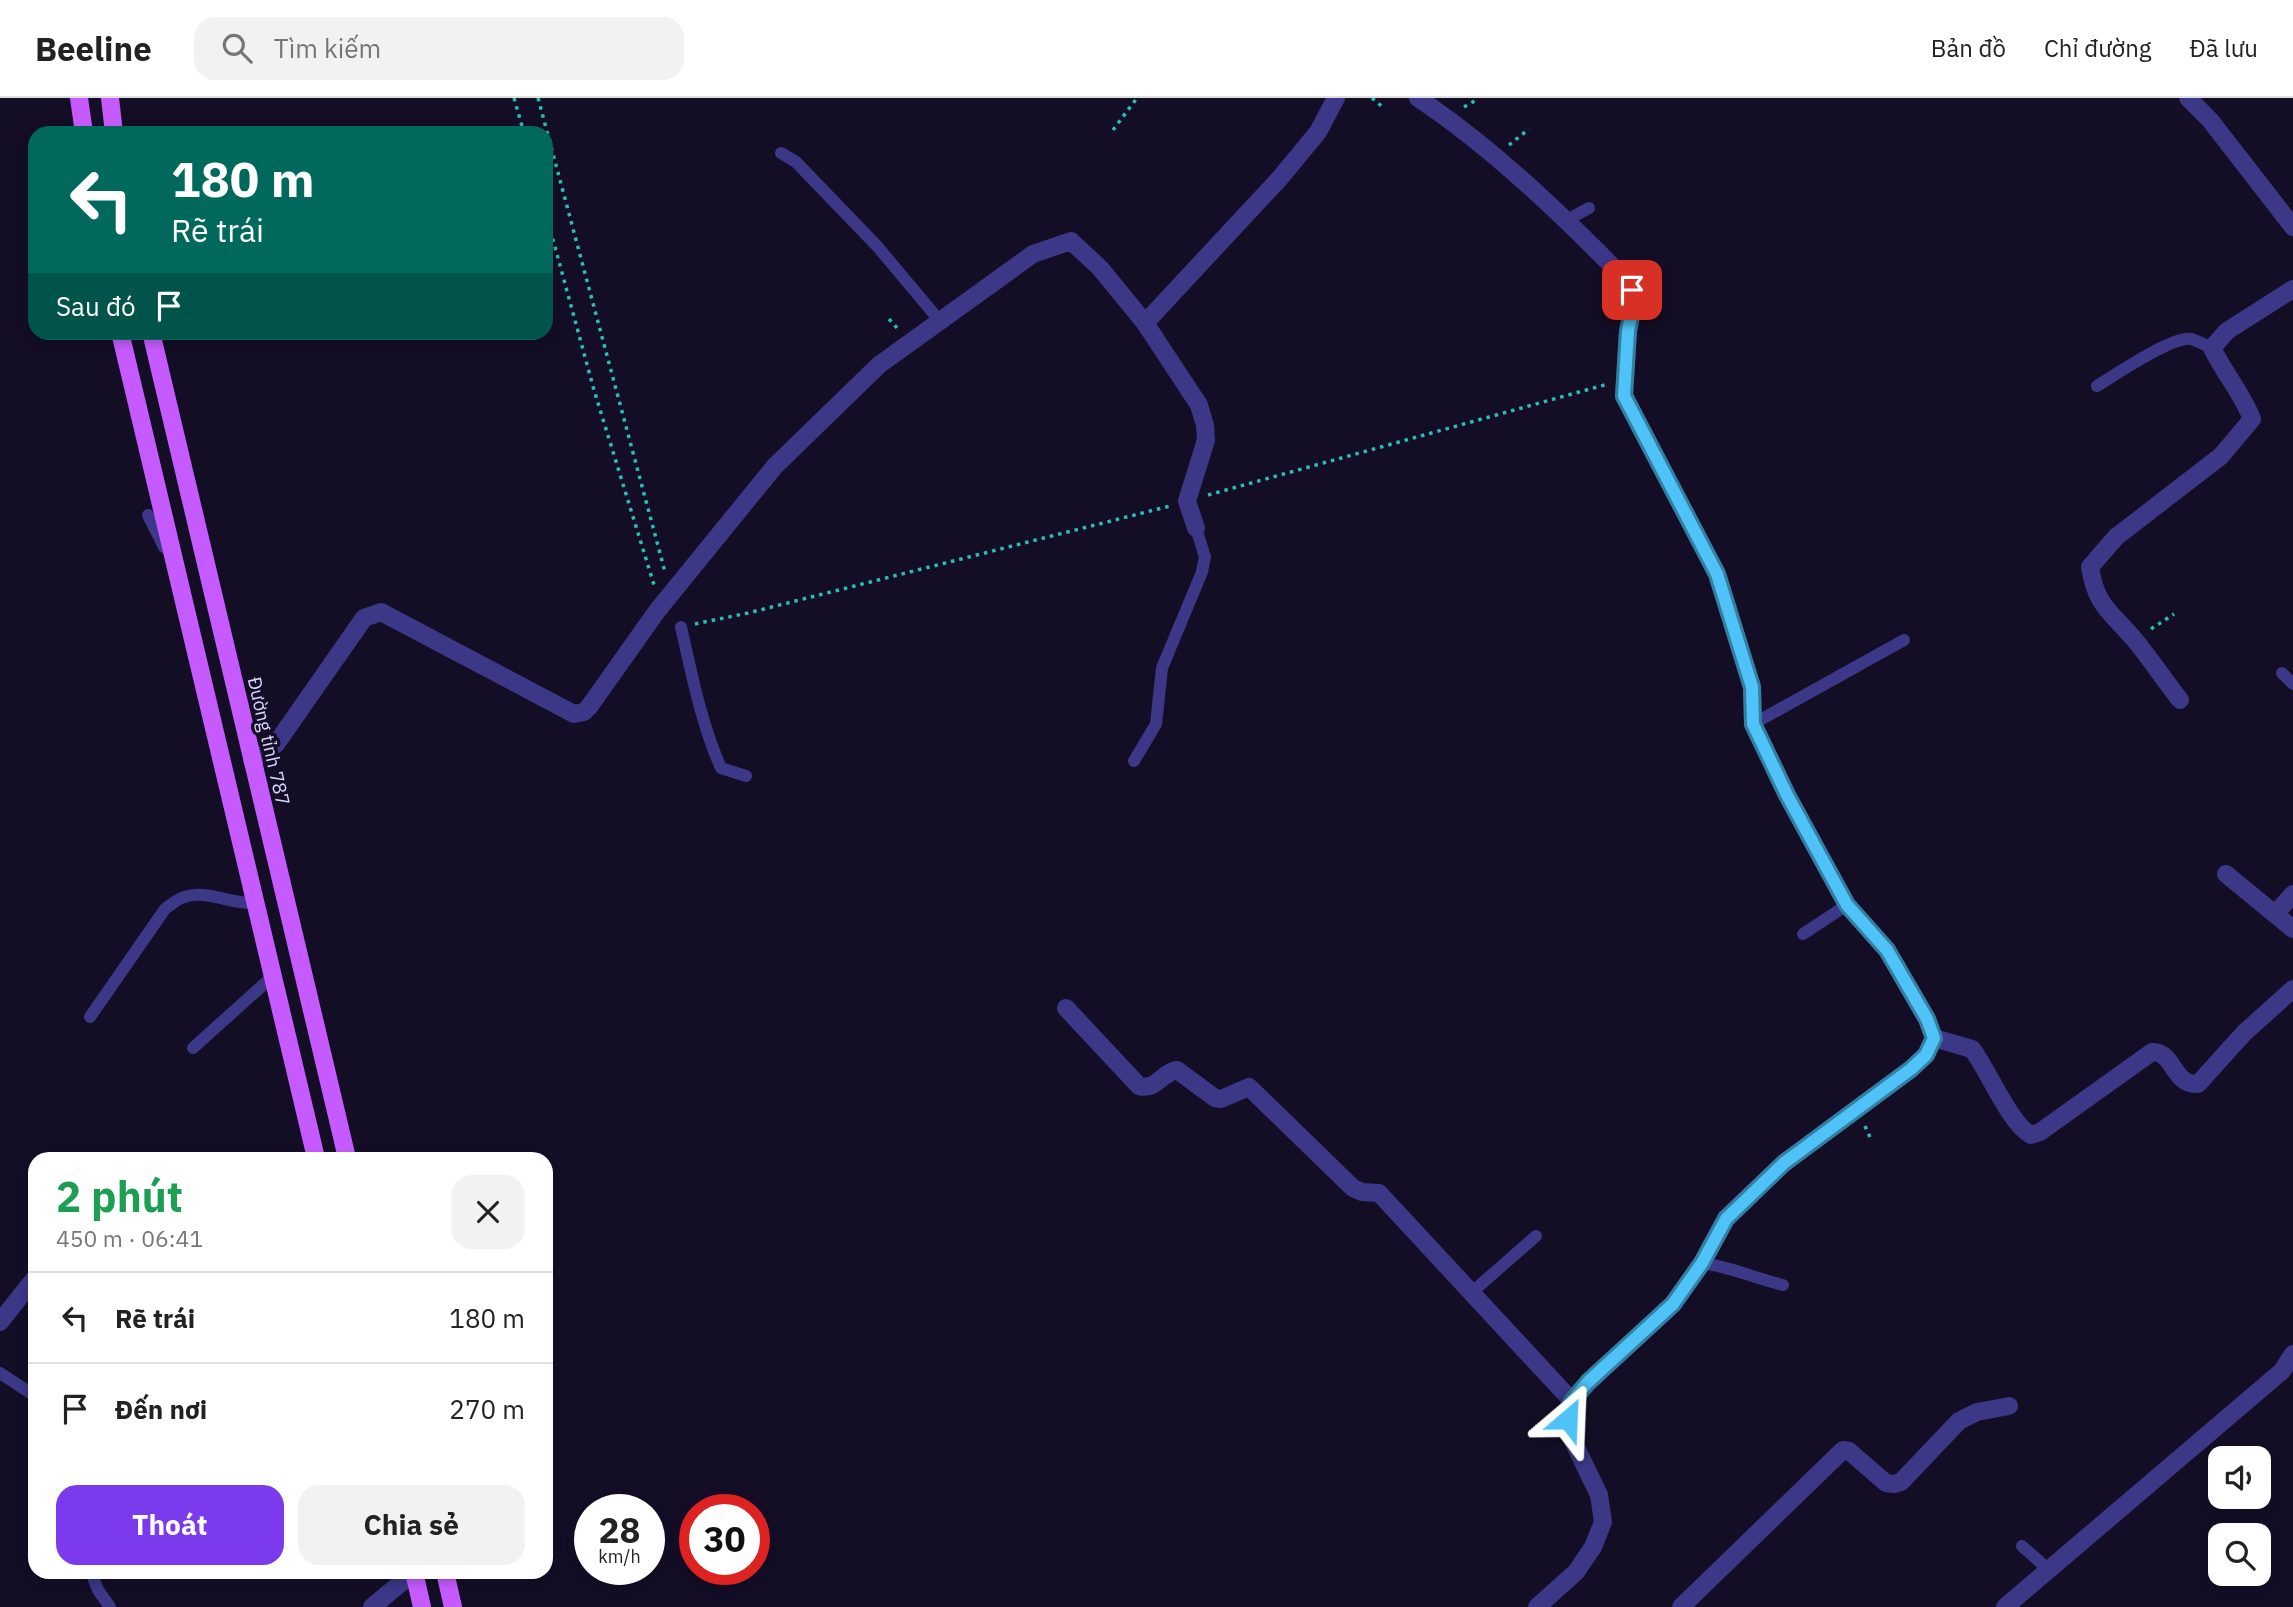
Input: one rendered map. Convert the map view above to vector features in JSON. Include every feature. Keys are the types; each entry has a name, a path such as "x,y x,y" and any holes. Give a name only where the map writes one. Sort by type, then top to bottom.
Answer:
{"main road":[{"path":"79,98 83,126"},
{"path":"110,98 113,126"},
{"path":"122,340 315,1152"},
{"name":"Đường tỉnh 787","path":"153,340 346,1152"},
{"path":"416,1579 422,1607"},
{"path":"446,1579 453,1607"}],"street":[{"path":"1145,323 1280,178 1318,132 1336,98"},
{"path":"1418,98 1447,117 1567,220 1626,280 1632,290 1634,302 1628,331 1624,396 1717,574 1752,687 1753,724 1787,795 1847,905 1887,950 1927,1019 1934,1038 1926,1055 1911,1069 1784,1163 1726,1219 1702,1263 1673,1304 1588,1382 1572,1401 1568,1419 1572,1439 1599,1495 1603,1522 1593,1547 1576,1572 1537,1607"},
{"path":"2188,98 2210,120 2293,227"},
{"path":"252,760 276,744 364,618 381,612 574,714 584,712 664,603 775,466 879,365 1033,254 1071,241 1100,268 1145,323 1199,405 1206,440 1191,514"},
{"path":"2180,700 2134,639 2100,602 2093,585 2090,566 2116,537 2221,456 2252,419 2244,398 2222,369 2212,348 2227,331 2293,289"},
{"path":"2226,874 2293,929"},
{"path":"2275,914 2293,894"},
{"path":"1934,1038 1972,1049 2013,1116 2024,1131 2031,1135 2040,1132 2152,1052 2163,1055 2180,1079 2197,1084 2244,1033 2293,989"},
{"path":"1066,1008 1139,1086 1146,1088 1154,1085 1172,1070 1177,1070 1215,1098 1221,1099 1249,1087 1353,1188 1362,1192 1379,1193 1572,1401"},
{"path":"0,1322 28,1287"},
{"path":"2005,1607 2282,1371 2293,1354"},
{"path":"1681,1607 1843,1450 1849,1451 1886,1483 1894,1484 1900,1482 1959,1421 1977,1412 2009,1406"},
{"path":"372,1607 406,1579"}],"lane":[{"path":"780,153 796,162 877,246 939,320"},
{"path":"1567,220 1589,208"},
{"path":"2097,386 2164,345 2189,339 2212,348"},
{"path":"1134,761 1156,724 1162,668 1202,572 1205,557 1191,514"},
{"path":"148,515 164,547 172,551"},
{"path":"681,626 696,699 713,749 722,768 746,776"},
{"path":"1753,724 1904,639"},
{"path":"2282,673 2293,684"},
{"path":"90,1017 165,909 183,897 199,894 241,904 255,903"},
{"path":"1803,934 1847,905"},
{"path":"193,1048 273,976"},
{"path":"1471,1293 1536,1236"},
{"path":"1702,1263 1732,1268 1751,1277 1783,1285"},
{"path":"0,1373 28,1391"},
{"path":"2022,1546 2049,1570"},
{"path":"94,1579 110,1607"}],"path":[{"path":"514,98 522,126"},
{"path":"538,98 546,126"},
{"path":"1113,130 1136,98"},
{"path":"1372,98 1385,109"},
{"path":"553,153 590,287 664,603"},
{"path":"553,240 594,390 655,590 664,603"},
{"path":"681,626 1191,514 1624,380"},
{"path":"2134,639 2174,614"}],"route":[{"path":"1568,1419 1572,1401 1588,1382 1632,1345 1673,1304 1702,1263 1726,1219 1784,1163 1911,1069 1926,1055 1934,1038 1927,1019 1887,950 1847,905 1787,795 1753,724 1752,687 1717,574 1624,396 1628,331 1634,302 1632,290"}]}
